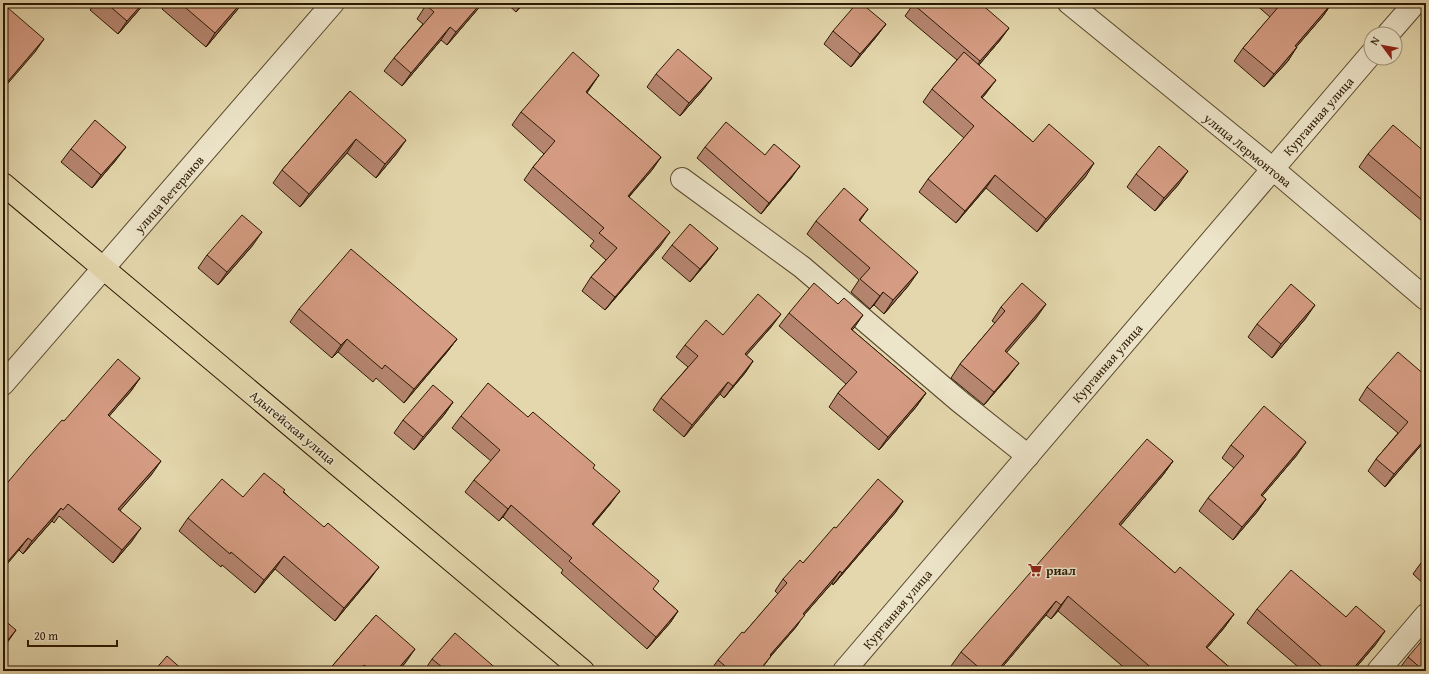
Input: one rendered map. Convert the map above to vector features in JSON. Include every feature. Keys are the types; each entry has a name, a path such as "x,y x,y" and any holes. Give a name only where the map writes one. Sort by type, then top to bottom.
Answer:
{"main road":[{"name":"Адыгейская улица","path":"3,184 582,671"}],"street":[{"name":"улица Ветеранов","path":"3,384 333,3"},
{"name":"улица Лермонтова","path":"1069,3 1272,169 1426,299"},
{"path":"1395,26 1415,3"},
{"name":"Курганная улица","path":"844,671 1363,63"},
{"path":"682,178 802,267 959,400 1028,456"},
{"path":"1378,671 1426,615"}],"building":[{"path":"106,3 143,3 127,21"},
{"path":"180,3 241,3 215,33"},
{"path":"428,3 481,3 456,32 450,27 411,73 394,58 434,12 426,5"},
{"path":"857,3 861,3 886,24 860,54 833,31"},
{"path":"980,3 1009,28 980,61 913,4"},
{"path":"1278,3 1332,3 1295,46 1297,47 1274,74 1243,48 1280,5"},
{"path":"8,8 44,39 3,87 3,14"},
{"path":"678,49 712,78 689,103 656,74"},
{"path":"573,52 599,75 586,92 661,157 628,196 670,232 615,297 591,277 617,248 599,233 604,228 533,167 555,141 521,112"},
{"path":"964,52 996,80 981,97 1033,142 1049,124 1094,163 1046,219 995,175 965,211 928,179 974,126 932,89"},
{"path":"350,91 406,140 385,164 356,139 309,194 282,170"},
{"path":"95,120 126,147 101,175 71,149"},
{"path":"726,122 765,155 774,144 800,166 769,203 705,147"},
{"path":"1393,125 1426,153 1426,203 1368,154"},
{"path":"1159,146 1188,171 1164,198 1136,174"},
{"path":"844,188 868,209 859,220 918,272 893,300 883,292 880,296 860,279 870,268 816,221"},
{"path":"242,215 262,232 227,272 207,255"},
{"path":"690,224 718,248 700,269 672,245"},
{"path":"351,249 457,339 414,389 385,365 382,369 347,339 341,345 299,309"},
{"path":"814,283 838,304 844,298 863,315 851,329 926,393 888,437 838,393 857,372 789,313"},
{"path":"1022,283 1046,304 1005,351 1019,363 994,392 960,364 1005,311 1001,307"},
{"path":"1291,284 1315,305 1281,344 1257,324"},
{"path":"758,294 781,314 745,354 753,361 733,386 728,382 692,425 661,398 698,356 685,345 706,320 723,335"},
{"path":"1398,352 1426,376 1426,438 1394,474 1376,459 1408,422 1367,387"},
{"path":"118,359 140,378 108,415 161,461 118,509 141,528 122,550 68,504 63,510 61,508 32,541 28,538 3,567 3,488 29,457 62,420 64,421"},
{"path":"488,383 528,417 533,412 595,465 593,468 620,491 592,524 659,581 653,589 678,611 656,637 569,561 572,558 511,505 508,509 474,480 500,450 461,416"},
{"path":"433,385 453,402 423,437 403,420"},
{"path":"1264,406 1306,442 1261,495 1266,499 1242,527 1208,498 1244,456 1231,445"},
{"path":"1147,439 1173,461 1119,524 1175,573 1180,567 1234,614 1206,647 1234,671 1155,671 1068,596 1061,605 1056,601 997,671 983,671 961,652"},
{"path":"264,473 285,490 283,492 324,527 328,523 379,567 344,608 284,556 264,580 231,552 230,554 188,518 222,479 243,497"},
{"path":"878,479 903,501 842,573 840,571 803,614 805,615 770,655 771,656 759,671 731,671 718,660 742,632 744,633 787,583 783,579 800,560 803,563 834,527 836,528"},
{"path":"1426,556 1426,565 1422,561"},
{"path":"1291,570 1346,617 1356,606 1385,631 1351,671 1327,671 1257,609"},
{"path":"376,615 415,649 396,671 371,671 364,665 359,671 328,671"},
{"path":"3,619 16,630 3,646"},
{"path":"455,633 499,671 447,671 432,659"},
{"path":"1426,636 1426,671 1424,671 1408,657"},
{"path":"167,656 184,671 154,671"}],"place":[{"name":"риал","path":"1035,570"}]}
